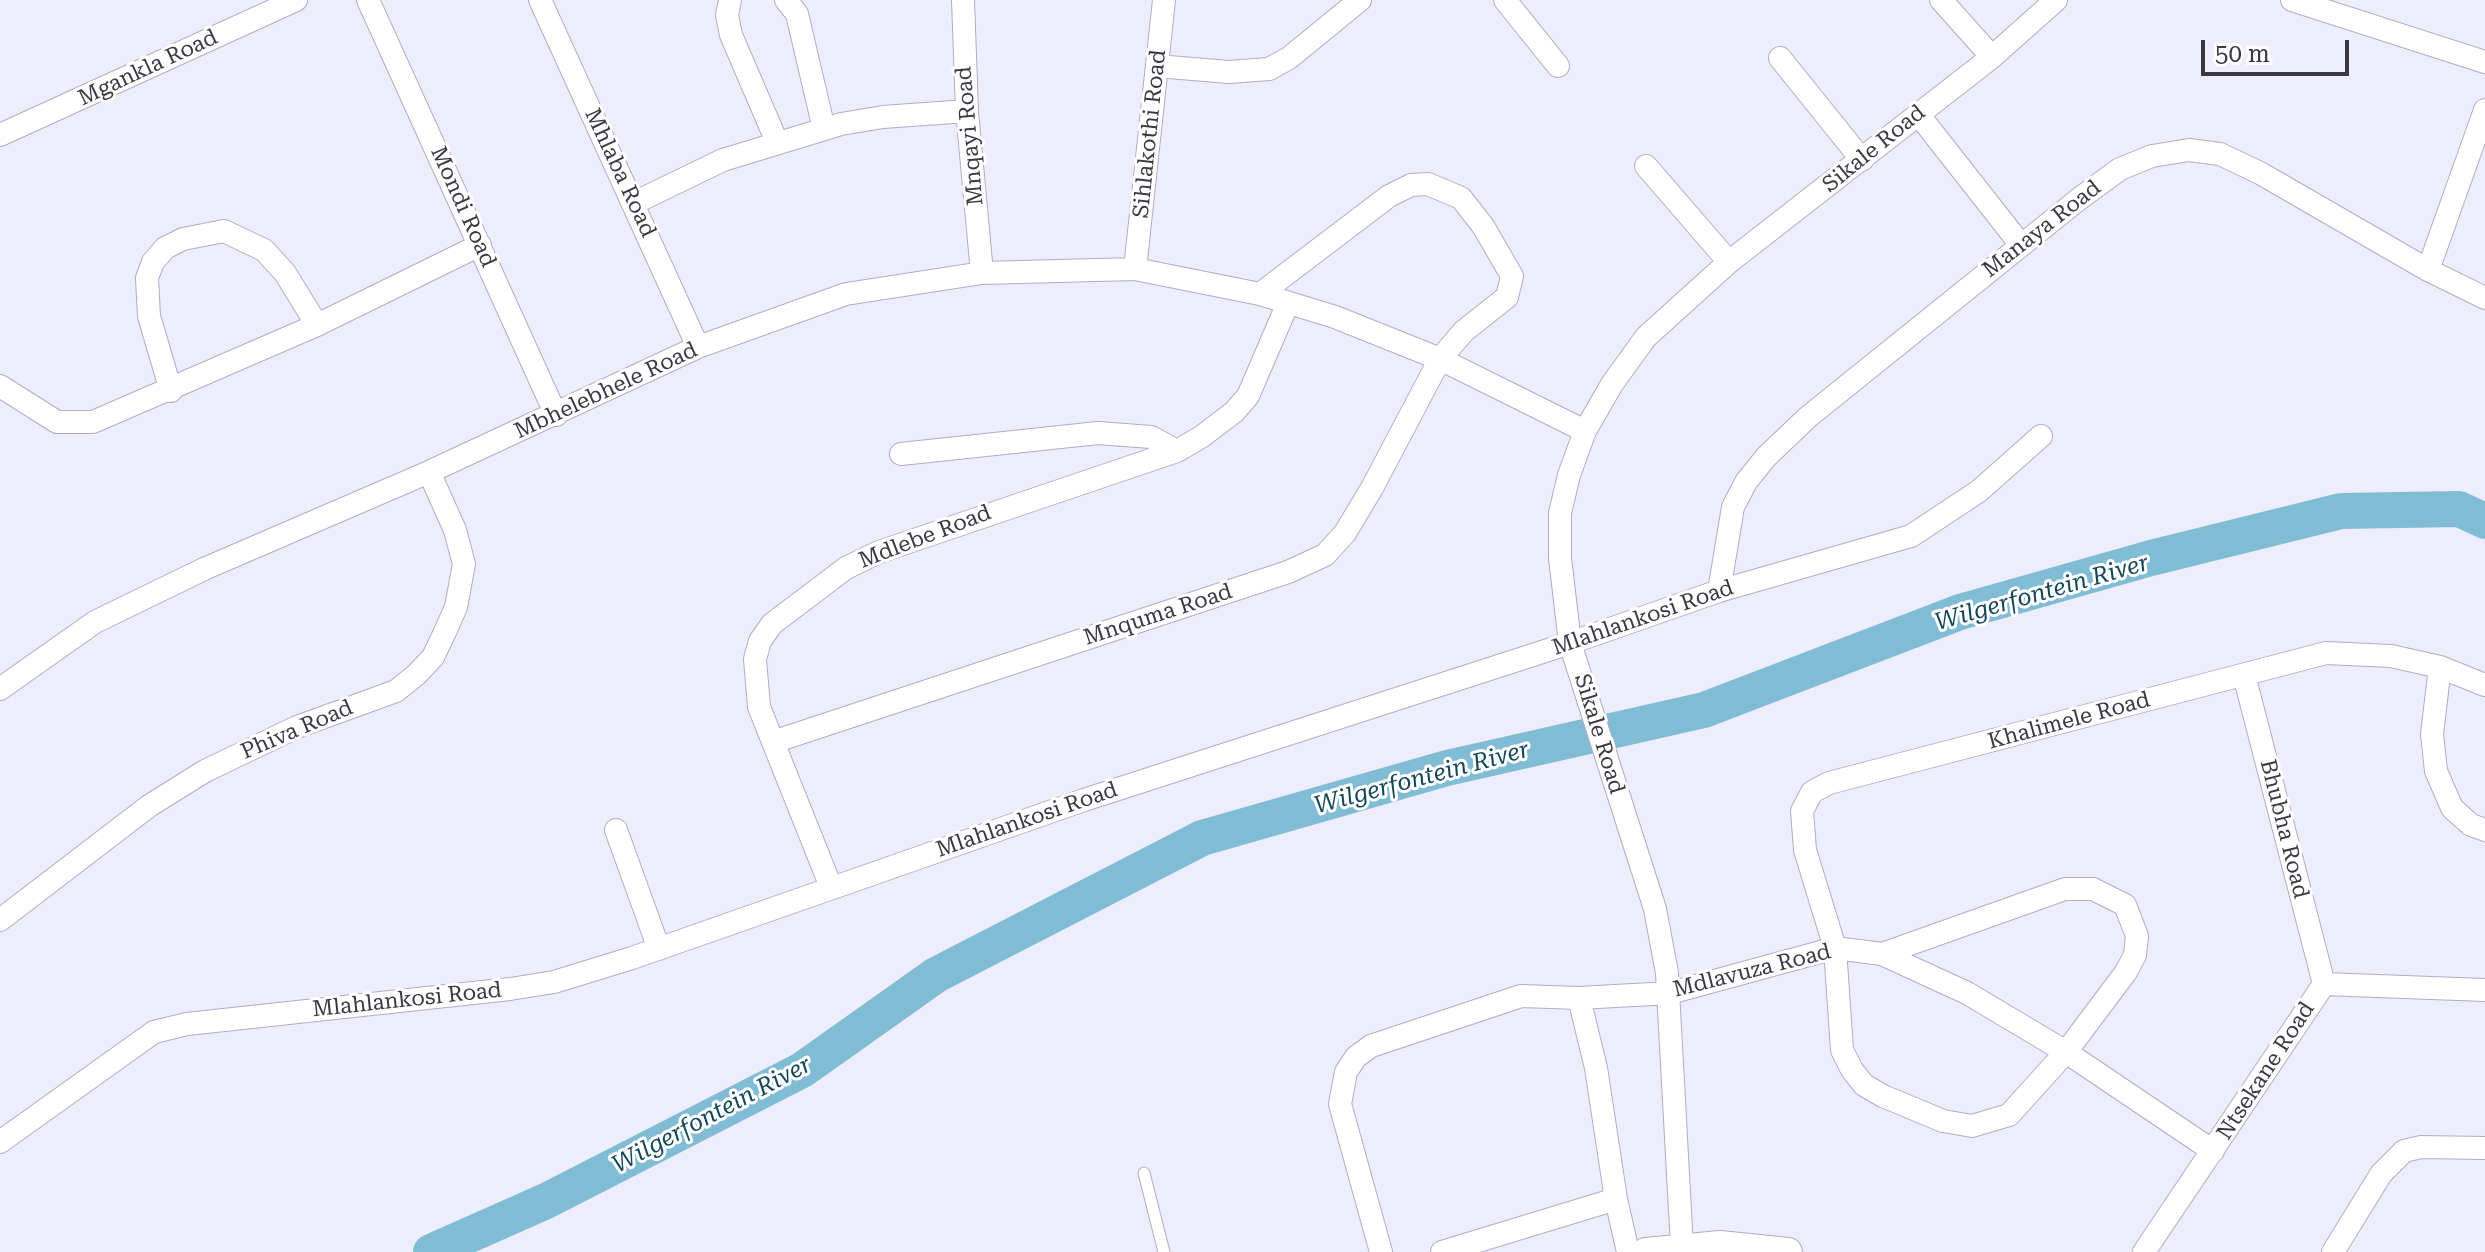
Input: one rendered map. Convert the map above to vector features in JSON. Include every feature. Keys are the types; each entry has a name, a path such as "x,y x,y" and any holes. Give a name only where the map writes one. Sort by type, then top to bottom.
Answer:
{"street":[{"name":"Mgankla Road","path":"0,135 296,0"},
{"name":"Mondi Road","path":"368,0 556,415"},
{"name":"Mhlaba Road","path":"540,0 698,347"},
{"path":"730,0 727,15 731,35 777,142"},
{"path":"786,0 797,14 824,129"},
{"name":"Mnqayi Road","path":"963,0 967,111 982,273"},
{"name":"Sihlakothi Road","path":"1135,269 1164,0"},
{"path":"1157,66 1229,72 1269,69 1289,58 1360,0"},
{"path":"1505,0 1558,66"},
{"path":"1941,0 1992,57"},
{"name":"Sikale Road","path":"1682,1247 1670,993 1655,909 1570,643 1560,558 1560,513 1569,475 1585,431 1612,384 1646,337 1729,262 1992,57 2056,0"},
{"path":"2292,0 2485,62"},
{"path":"1780,58 1862,160"},
{"path":"2428,270 2485,110"},
{"path":"634,203 723,160 824,129 883,117 967,111"},
{"path":"1918,114 2021,245"},
{"name":"Manaya Road","path":"1719,591 1733,507 1746,482 1766,457 1808,417 2021,245 2120,169 2152,156 2189,150 2220,154 2260,173 2428,270 2485,298"},
{"path":"1646,166 1729,262"},
{"path":"1260,294 1389,196 1411,185 1428,184 1461,198 1483,226 1512,276 1507,297 1464,331 1440,359"},
{"path":"171,391 149,316 147,278 153,262 165,248 183,239 224,231 264,250 285,273 317,325"},
{"path":"0,386 40,414 72,424 93,422 171,391 317,325 480,245"},
{"name":"Mbhelebhele Road","path":"4,679 122,607 556,415 698,347 846,294 982,273 1135,269 1260,294 1385,336 1440,359 1585,431"},
{"name":"Mdlebe Road","path":"831,887 759,707 755,659 760,641 772,624 846,568 879,552 1177,451 1217,427 1248,396 1288,303"},
{"name":"Mnquma Road","path":"773,742 1288,572 1325,555 1345,533 1372,488 1440,359"},
{"path":"901,454 1098,433 1151,437 1177,451"},
{"name":"Mlahlankosi Road","path":"0,1142 154,1032 187,1024 554,982 659,949 1084,800 1570,643 1719,591 1911,536 1979,491 2041,436"},
{"name":"Phiva Road","path":"0,920 149,806 205,771 297,727 396,691 416,675 433,657 445,632 459,597 464,564 455,530 429,472"},
{"name":"Khalimele Road","path":"1882,954 2065,889 2093,889 2110,894 2125,905 2134,920 2137,936 2135,955 2066,1052 2009,1115 1972,1126 1943,1121 1883,1096 1864,1085 1852,1070 1842,1050 1835,948 1805,850 1802,811 1812,792 1829,783 2306,657 2344,651 2440,667 2485,685"},
{"path":"2440,667 2432,734 2436,771 2452,808 2471,825 2485,830"},
{"name":"Bhubha Road","path":"2244,675 2324,984"},
{"path":"616,830 659,949"},
{"name":"Mdlavuza Road","path":"1381,1252 1374,1237 1340,1104 1346,1072 1356,1057 1371,1046 1521,996 1579,998 1670,993 1835,948 1882,954 1967,993 2066,1052 2213,1151"},
{"name":"Ntsekane Road","path":"2144,1252 2324,984 2485,990"},
{"path":"1579,998 1596,1068 1616,1199 1628,1252"},
{"path":"2333,1252 2381,1174 2404,1151 2421,1147 2485,1148"},
{"path":"1442,1252 1616,1199"},
{"path":"1646,1252 1720,1245 1788,1252"}],"lane":[{"path":"1144,1173 1164,1252"}],"waterway":[{"name":"Wilgerfontein River","path":"431,1252 546,1201 802,1070 936,975 1202,838 1447,768 1704,710 1960,612 2151,558 2341,511 2459,509 2485,521"}]}
